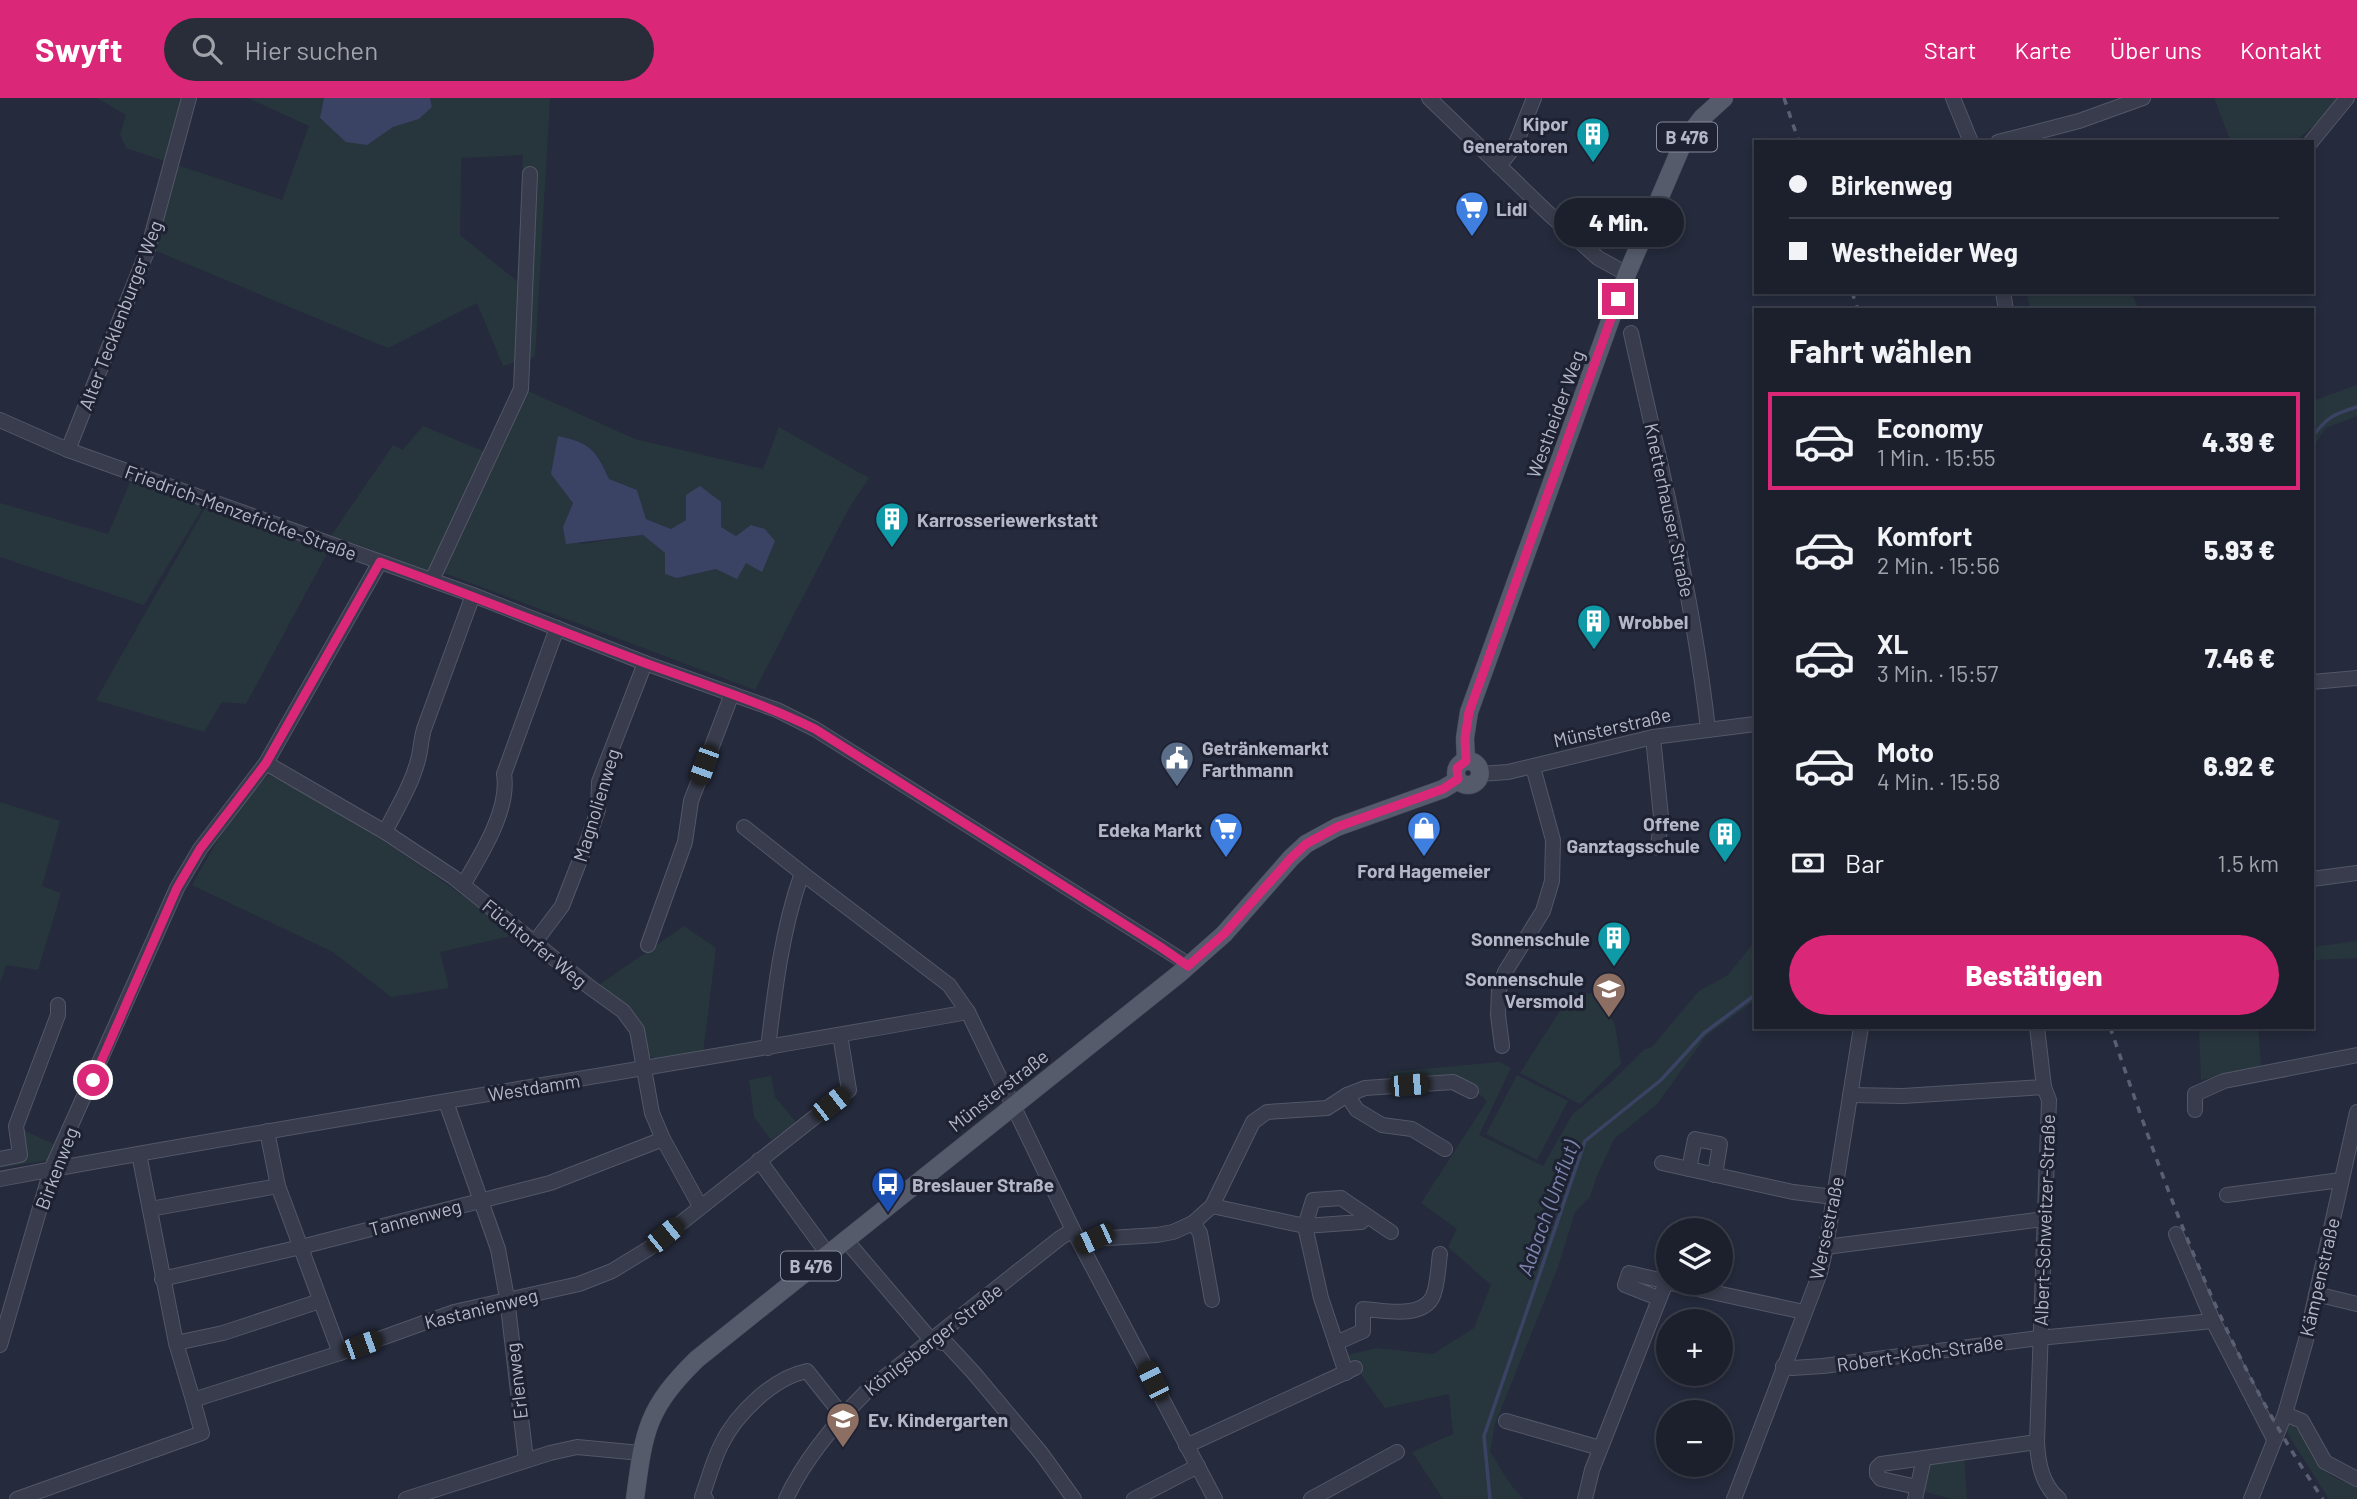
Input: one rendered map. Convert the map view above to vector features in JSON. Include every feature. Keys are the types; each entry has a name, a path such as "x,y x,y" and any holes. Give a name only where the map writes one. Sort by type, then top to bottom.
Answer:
{"main road":[{"name":"Westheider Weg","path":"1466,761 1465,738 1469,712 1627,274 1683,143 1702,118 1724,98"},
{"path":"1466,761 1476,764 1480,774 1477,781 1464,784 1458,779 1457,768 1466,761"},
{"name":"Münsterstraße","path":"635,1499 641,1452 650,1419 684,1371 827,1253 1188,966 1224,934 1306,844 1337,827 1443,789 1458,779"}],"street":[{"name":"Alter Tecklenburger Weg","path":"68,450 148,249 189,98"},
{"path":"1429,98 1598,258 1627,274"},
{"path":"1499,166 1515,146 1534,98"},
{"path":"1953,98 1971,140"},
{"path":"2006,140 2080,121 2143,98"},
{"path":"2313,140 2347,98"},
{"path":"432,580 521,389 530,174"},
{"name":"Knetterhauser Straße","path":"1631,333 1689,598 1709,729"},
{"name":"Friedrich-Menzefricke-Straße","path":"0,420 68,450 473,595 645,663 777,710 815,729 1188,966"},
{"name":"Birkenweg","path":"0,1345 51,1170 177,888 200,849 266,763 380,562"},
{"path":"384,832 407,791 419,755 419,743 473,595"},
{"path":"463,885 488,842 506,788 504,774 557,628"},
{"name":"Magnolienweg","path":"535,942 562,906 598,810 599,782 645,663"},
{"path":"2314,682 2357,678"},
{"path":"648,945 685,842 691,802 732,694"},
{"name":"Münsterstraße","path":"1480,774 1500,774 1654,737 1754,724"},
{"path":"1654,737 1661,817 1657,848"},
{"name":"Füchtorfer Weg","path":"266,763 384,832 463,885 623,1011 637,1030 652,1112 663,1139 701,1206"},
{"path":"1502,1046 1498,1015 1499,990 1505,972 1543,911 1552,881 1553,840 1532,767"},
{"path":"744,827 948,985 968,1012 1073,1230 1215,1499"},
{"path":"768,1048 790,906 802,873"},
{"path":"2314,879 2357,873"},
{"path":"0,1159 20,1155 16,1126 58,1015 58,1005"},
{"name":"Westdamm","path":"0,1179 968,1012"},
{"name":"Wersestraße","path":"1734,1499 1820,1273 1861,1029"},
{"path":"2036,1029 2044,1087"},
{"name":"Kastanienweg","path":"193,1400 340,1353 454,1312 579,1284 611,1271 648,1249 849,1090 840,1035"},
{"path":"2195,1110 2195,1094 2224,1081 2357,1055"},
{"path":"1081,1245 1094,1239 1173,1232 1193,1223 1212,1206 1253,1122 1267,1111 1327,1108 1347,1095 1365,1088 1453,1082 1471,1091"},
{"name":"Albert-Schweitzer-Straße","path":"1850,1095 1903,1096 2044,1087 2049,1100 2037,1442 2039,1466 2051,1492 2059,1499"},
{"path":"1347,1095 1357,1110 1382,1125 1412,1129 1445,1149"},
{"name":"Erlenweg","path":"446,1102 498,1250 507,1298 526,1460"},
{"name":"Kämpenstraße","path":"2251,1499 2285,1414 2306,1340 2357,1112"},
{"path":"267,1131 278,1186 340,1353"},
{"name":"Tannenweg","path":"162,1279 301,1247 550,1183 663,1139"},
{"path":"1689,1169 1695,1139 1720,1144 1715,1175"},
{"path":"17,1499 202,1433 176,1343 139,1154"},
{"path":"759,1160 827,1253"},
{"path":"1662,1163 1793,1192 1834,1196"},
{"path":"2227,1195 2341,1180"},
{"path":"150,1209 278,1186"},
{"path":"1186,1446 1351,1370 1336,1343 1321,1298 1305,1226 1313,1200 1341,1198 1391,1232"},
{"path":"1212,1206 1305,1226 1361,1222 1367,1216"},
{"path":"1826,1247 2044,1220"},
{"path":"1193,1223 1200,1233 1212,1300"},
{"name":"Königsberger Straße","path":"786,1499 797,1476 842,1415 866,1391 1059,1238 1073,1230"},
{"path":"2176,1234 2213,1321 2274,1439"},
{"path":"845,1239 931,1340 947,1344 973,1372 1041,1452 1074,1499"},
{"path":"1336,1343 1363,1331 1363,1309 1406,1311 1426,1304 1433,1297 1440,1254"},
{"path":"1656,1279 1629,1273 1625,1285 1658,1298"},
{"path":"2316,1294 2357,1304"},
{"path":"1586,1499 1600,1448 1660,1295"},
{"path":"1727,1295 1804,1312"},
{"path":"176,1343 223,1333 320,1301"},
{"name":"Robert-Koch-Straße","path":"1783,1366 1823,1366 2039,1338 2213,1321"},
{"path":"704,1498 721,1444 755,1400 791,1374 807,1371 842,1415"},
{"path":"2285,1414 2302,1421 2325,1462 2357,1479"},
{"path":"1506,1421 1600,1448"},
{"path":"1924,1458 1916,1493 1881,1479 1877,1474 1877,1468 1881,1464 2037,1442"},
{"path":"406,1499 526,1460 577,1447 641,1452"},
{"path":"1311,1499 1398,1452"},
{"path":"1134,1499 1198,1466"}],"shaded area":[{"path":"97,98 184,98 168,162 126,148 120,135 126,115"},
{"path":"248,98 324,98 320,119 366,145 393,127 419,119 432,107 430,98 550,98 535,357 503,366 477,303 388,348 154,250 177,165 282,200 309,126","holes":["523,155 517,281 460,235 461,158"]},
{"path":"2214,98 2339,98 2311,128 2294,140 2230,140"},
{"path":"2027,294 2132,294 2138,308 2030,308"},
{"path":"2357,385 2357,416 2326,428 2314,445 2314,400"},
{"path":"528,391 635,439 763,469 779,427 869,478 849,508 755,690 444,573","holes":["558,436 591,449 601,461 609,479 637,490 646,519 671,529 686,520 686,495 721,527 736,536 752,525 765,530 716,569 677,578 665,553 643,535 580,544 563,527 573,503 564,489"]},
{"path":"423,426 485,452 430,571 350,542 329,539 393,445 403,450"},
{"path":"131,480 203,507 144,605 0,557 0,503 108,534"},
{"path":"205,508 328,552 246,704 222,702 204,732 96,700"},
{"path":"269,775 334,810 396,849 516,935 440,952 449,988 391,997 333,952 192,885 236,813"},
{"path":"0,802 60,821 42,886 61,893 38,970 6,965 0,983"},
{"path":"684,926 716,948 703,1053 658,1060 648,1055 636,1020 596,987"},
{"path":"2357,941 2357,958 2314,960 2314,947"},
{"path":"1754,942 1754,1001 1706,1036 1657,1104 1614,1139 1590,1197 1575,1212 1558,1267 1495,1424 1490,1452 1524,1499 1443,1499 1412,1452 1453,1434 1449,1394 1385,1408 1347,1355 1377,1348 1433,1354 1474,1328 1491,1285 1448,1247 1457,1229 1421,1203 1487,1101 1476,1091 1454,1079 1386,1083 1390,1072 1499,1062 1511,1068 1479,1135 1543,1166 1572,1115 1645,1049 1651,1048 1699,991 1728,975"},
{"path":"1572,992 1598,994 1615,1025 1621,1064 1580,1104 1520,1073"},
{"path":"2199,1029 2258,1029 2261,1067 2201,1080"},
{"path":"1517,1075 1568,1101 1537,1160 1486,1134"},
{"path":"771,1076 775,1097 796,1122 771,1140 754,1117 749,1080"},
{"path":"21,1129 56,1145 49,1160 0,1168 0,1163 23,1159"},
{"path":"2290,1423 2300,1433 2322,1469 2357,1486 2357,1499 2329,1499 2287,1433"},
{"path":"1964,1457 1967,1499 1952,1499 1921,1491 1926,1472 1933,1463"}],"water":[{"path":"324,98 430,98 432,107 419,119 393,127 367,145 346,142 320,118"},
{"path":"558,436 591,449 609,479 637,490 646,519 671,529 686,520 686,495 700,486 721,502 721,527 736,536 751,525 765,529 775,541 762,572 746,563 737,579 716,569 677,578 665,574 665,553 643,535 566,544 563,527 573,503 551,474"}],"waterway":[{"name":"Aabach (Umflut)","path":"2314,435 2332,417 2357,407"},
{"name":"Aabach (Umflut)","path":"1490,1499 1484,1436 1585,1141 1661,1080 1704,1033 1754,996"}],"railway":[{"path":"1784,98 1798,140"},
{"path":"1853,294 1857,308"},
{"path":"2111,1029 2153,1150 2200,1270 2256,1387 2287,1444 2323,1499"}],"place":[{"name":"Kipor Generatoren","path":"1593,164"},
{"name":"Lidl","path":"1472,238"},
{"name":"Karrosseriewerkstatt","path":"892,549"},
{"name":"Wrobbel","path":"1594,651"},
{"name":"Getränkemarkt Farthmann","path":"1177,788"},
{"name":"Ford Hagemeier","path":"1424,858"},
{"name":"Edeka Markt","path":"1226,859"},
{"name":"Offene Ganztagsschule","path":"1725,864"},
{"name":"Sonnenschule","path":"1614,968"},
{"name":"Sonnenschule Versmold","path":"1609,1019"},
{"name":"Breslauer Straße","path":"888,1214"},
{"name":"Ev. Kindergarten","path":"843,1449"}],"route":[{"path":"93,1080 177,888 200,849 266,763 380,562 777,710 815,729 1188,966 1224,934 1306,844 1337,827 1426,796 1458,779 1457,768 1466,761 1465,738 1469,712 1618,299"}]}
